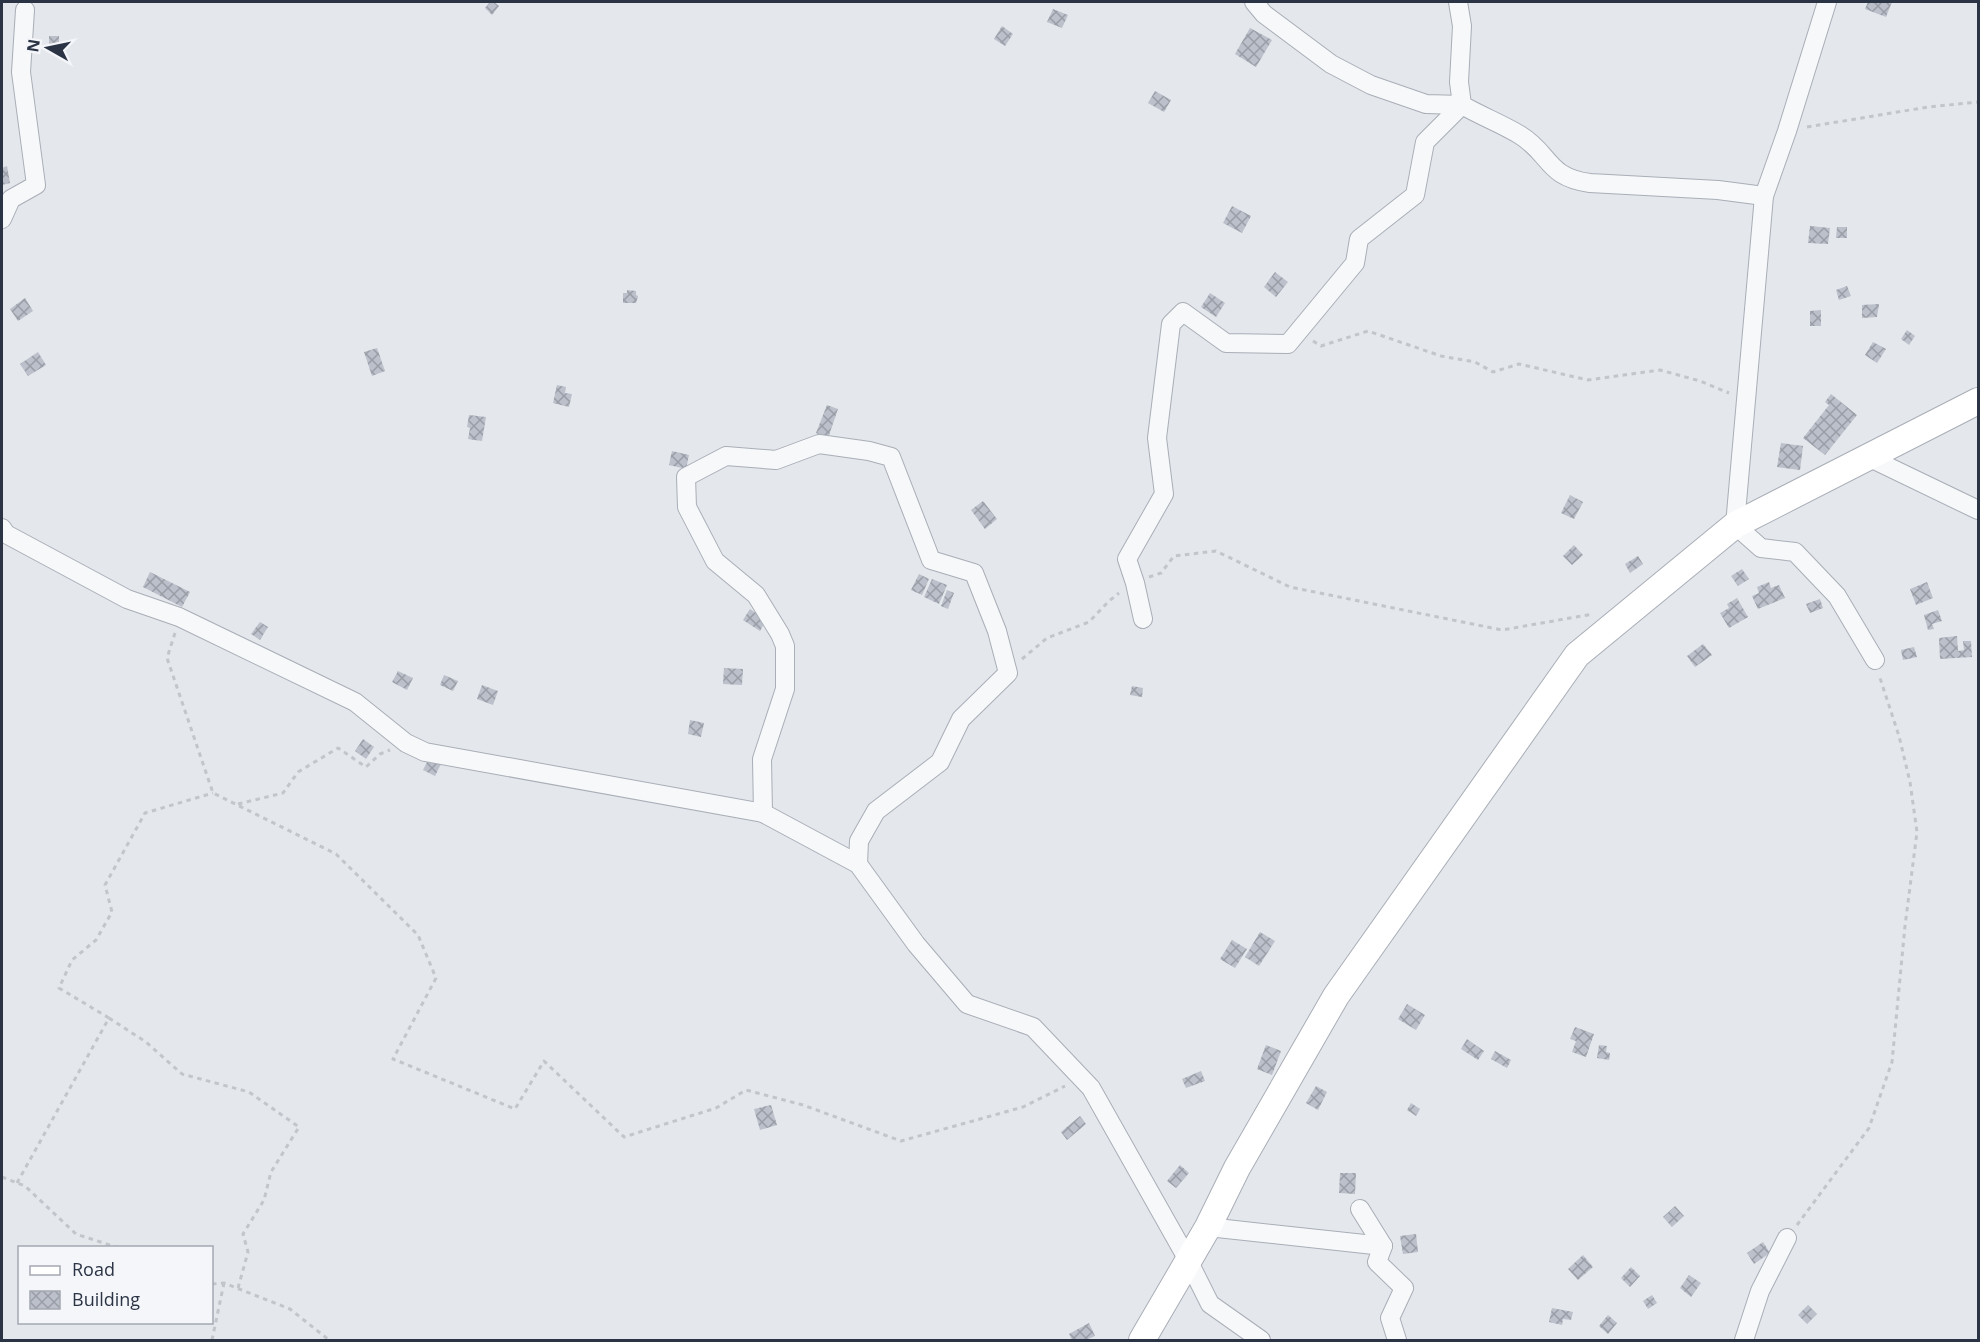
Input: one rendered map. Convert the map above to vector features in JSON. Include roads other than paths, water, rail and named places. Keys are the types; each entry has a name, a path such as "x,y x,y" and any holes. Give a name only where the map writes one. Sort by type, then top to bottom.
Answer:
{"street":[{"path":"1254,2 1264,14 1331,64 1371,85 1426,104 1462,105 1532,143 1556,171 1573,181 1664,189 1718,190 1764,196"},
{"path":"1458,2 1462,26 1459,82 1462,105"},
{"path":"1735,525 1764,196 1827,2"},
{"path":"2,219 11,199 36,184 21,72 26,10"},
{"path":"1143,619 1127,559 1164,494 1157,438 1171,324 1183,312 1226,343 1288,344 1355,263 1359,239 1415,195 1425,142 1462,105"},
{"path":"1142,1341 1208,1227 1237,1168 1336,996 1577,655 1735,525 1978,400"},
{"path":"763,813 762,759 785,689 785,646 756,595 715,561 687,507 686,477 726,456 776,460 819,444 869,451 891,457 931,560 974,573 997,631 1008,673 961,719 940,762 876,811 859,841 858,864"},
{"path":"1868,457 1978,510"},
{"path":"1735,525 1761,548 1796,552 1837,596 1875,660"},
{"path":"2,528 6,534 127,599 180,617 355,702 406,743 424,752 763,813 858,864 916,944 967,1004 1033,1026 1083,1077 1092,1088 1210,1304 1261,1341"},
{"path":"1360,1209 1383,1246"},
{"path":"1208,1227 1383,1246"},
{"path":"1744,1341 1760,1291 1786,1238"},
{"path":"1383,1246 1377,1262 1404,1288 1390,1318 1397,1341"}]}
